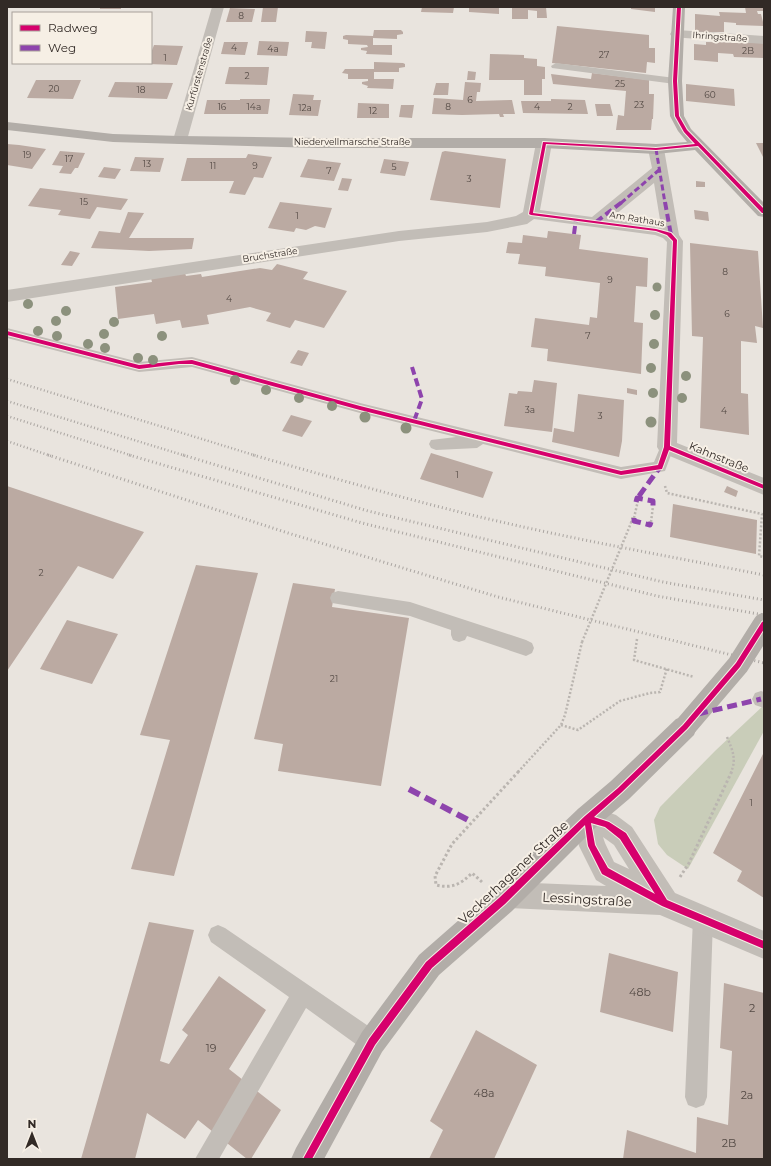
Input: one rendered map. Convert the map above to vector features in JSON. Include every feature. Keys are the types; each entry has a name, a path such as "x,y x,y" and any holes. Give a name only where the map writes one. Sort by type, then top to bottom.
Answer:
{"street":[{"name":"Kurfürstenstraße","path":"180,140 218,7"},
{"path":"679,7 675,81 677,116 685,131 764,212"},
{"name":"Ihringstraße","path":"677,34 764,40"},
{"name":"Niedervellmarsche Straße","path":"7,126 113,138 180,140 318,143 544,143 656,149 698,145"},
{"path":"531,214 544,143"},
{"path":"656,149 671,235"},
{"path":"596,222 659,170"},
{"name":"Am Rathaus","path":"531,214 660,231 671,235 675,241 667,447"},
{"name":"Bruchstraße","path":"7,296 399,236 487,227 521,220 531,214"},
{"name":"Kahnstraße","path":"667,447 764,487"},
{"name":"Veckerhagener Straße","path":"307,1159 372,1042 429,965 506,898 587,818 620,790 685,727 738,665 764,624"},
{"name":"Lessingstraße","path":"587,818 592,846 605,871 665,903 764,945"},
{"name":"Lessingstraße","path":"506,898 665,903"}],"lane":[{"path":"556,66 675,81"},
{"path":"7,334 139,367 192,362 354,406 621,473 660,467 667,447"},
{"path":"436,444 493,440"},
{"path":"338,598 410,609 459,630 526,648"},
{"path":"696,1097 703,919"},
{"path":"218,935 372,1042"},
{"path":"206,1159 303,994"}],"path":[{"path":"660,467 667,493 763,515 759,556 764,557"},
{"path":"634,518 639,496"},
{"path":"506,898 472,873 460,885 444,888 436,885 434,876 452,844 561,725 582,642 631,524 636,502"},
{"path":"651,522 653,506"},
{"path":"561,725 578,730 620,701 650,693 660,692 667,668 634,660 637,639"},
{"path":"665,903 689,862 735,764 733,752 727,737"}],"green space":[{"path":"764,705 764,731 688,869 667,855 658,844 654,820 660,807 715,751"}],"building":[{"path":"100,7 121,7 121,9 100,9"},
{"path":"263,7 278,7 276,22 261,22"},
{"path":"422,7 454,7 453,13 421,12"},
{"path":"469,7 503,8 499,8 499,14 469,12"},
{"path":"512,7 546,7 547,18 537,18 537,11 528,10 528,19 512,19"},
{"path":"631,7 655,7 655,12 631,9"},
{"path":"745,7 764,7 764,11 757,11 758,14 761,14 764,26 736,25 736,23 724,22 724,32 697,32 697,30 695,30 695,14 720,16 719,12 746,13"},
{"path":"230,8 255,9 252,22 226,22"},
{"path":"557,26 649,35 649,48 655,48 655,63 647,62 646,73 552,63"},
{"path":"374,30 401,30 403,32 403,34 397,35 397,39 373,38 373,45 392,45 392,55 366,54 367,51 361,50 361,48 368,47 367,45 348,44 348,40 343,39 343,36 346,35 373,36"},
{"path":"306,31 327,32 325,49 311,48 312,42 305,42"},
{"path":"259,41 289,42 287,56 257,55"},
{"path":"224,42 248,42 245,55 221,54"},
{"path":"706,42 763,43 764,58 734,57 733,54 718,53 718,62 694,60 694,44 706,45"},
{"path":"154,45 183,46 177,65 147,64 152,64 152,50"},
{"path":"490,54 524,55 524,58 537,59 537,66 545,67 545,79 542,79 542,95 524,95 524,80 489,80"},
{"path":"374,62 405,64 405,67 399,68 399,72 374,72 374,79 394,79 393,89 367,88 368,86 362,84 362,82 368,81 368,79 348,79 348,74 342,73 345,69 374,69"},
{"path":"229,67 269,67 267,85 225,84"},
{"path":"468,71 476,72 475,80 467,80"},
{"path":"592,73 649,80 649,94 654,94 651,130 616,130 618,115 624,116 626,91 553,84 551,74 591,79"},
{"path":"36,80 81,80 73,99 27,98"},
{"path":"115,82 173,83 167,99 108,97"},
{"path":"465,82 481,83 480,92 477,92 476,101 512,100 515,114 503,114 504,117 500,117 499,114 432,114 434,98 463,100"},
{"path":"436,83 449,83 448,95 433,95"},
{"path":"686,84 734,89 735,106 686,101"},
{"path":"293,94 314,95 313,100 321,100 318,116 289,115"},
{"path":"270,99 268,114 204,114 207,100"},
{"path":"551,99 585,100 588,114 523,113 521,101 551,101"},
{"path":"358,103 389,104 389,118 357,118"},
{"path":"595,104 610,104 613,116 597,116"},
{"path":"401,105 414,105 412,118 399,117"},
{"path":"756,143 764,143 764,159"},
{"path":"7,144 46,149 32,169 7,165"},
{"path":"60,151 85,153 78,168 75,168 71,174 59,173 63,166 52,165"},
{"path":"445,151 506,159 500,208 430,200 442,152"},
{"path":"248,154 272,157 263,178 254,177 245,195 229,193 234,181 181,181 187,158 246,158"},
{"path":"135,157 164,158 160,172 130,171"},
{"path":"308,159 341,163 334,181 300,177"},
{"path":"384,159 409,162 405,176 380,173"},
{"path":"104,167 121,169 115,179 98,177"},
{"path":"342,178 352,179 348,191 338,190"},
{"path":"696,181 705,182 705,187 696,187"},
{"path":"40,188 128,199 121,210 97,207 90,219 58,215 61,210 28,206"},
{"path":"280,202 332,208 325,228 315,226 306,230 296,228 294,232 268,228"},
{"path":"694,210 708,212 709,221 695,219"},
{"path":"128,212 144,213 129,238 194,238 192,249 149,251 91,248 99,231 120,233"},
{"path":"548,231 581,235 579,249 648,258 647,287 636,286 634,322 643,323 641,374 547,361 548,349 531,347 535,318 589,325 590,317 597,318 600,283 545,276 546,267 518,264 520,254 506,253 508,242 522,243 523,235 547,238"},
{"path":"690,243 758,251 763,328 755,326 757,343 741,341 741,393 748,394 749,435 700,428 703,337 692,336"},
{"path":"70,251 80,253 72,266 61,265"},
{"path":"277,264 308,272 303,279 347,291 324,328 295,320 290,328 266,321 271,313 250,307 207,315 209,324 182,328 180,320 156,324 154,314 118,319 115,287 152,282 151,278 185,273 186,276 201,274 202,277 260,268 272,270"},
{"path":"298,350 309,353 302,366 290,363"},
{"path":"534,380 557,383 552,432 504,426 509,393 517,394 518,391 532,392"},
{"path":"627,388 637,390 637,395 627,393"},
{"path":"578,394 624,400 622,441 619,457 552,442 554,428 574,432"},
{"path":"291,415 312,421 302,437 282,431"},
{"path":"431,453 493,472 483,498 420,479"},
{"path":"7,486 144,532 113,579 78,566 7,671"},
{"path":"727,486 738,491 736,497 724,492"},
{"path":"673,504 757,520 756,554 670,537"},
{"path":"196,565 258,573 174,876 131,869 170,740 140,735"},
{"path":"293,583 335,589 332,607 409,618 381,786 278,771 283,744 254,739"},
{"path":"67,620 118,634 92,684 40,669"},
{"path":"764,752 764,898 737,881 742,871 713,853"},
{"path":"149,922 194,930 160,1061 169,1064 188,1035 182,1030 219,976 266,1010 229,1069 281,1110 251,1159 247,1159 198,1120 185,1139 147,1113 135,1159 81,1159"},
{"path":"609,953 678,972 673,1032 600,1012"},
{"path":"724,983 764,993 764,1159 623,1159 627,1130 696,1153 697,1117 728,1125 732,1051 720,1048"},
{"path":"476,1030 537,1065 494,1159 429,1159 443,1130 430,1121"}],"railway":[{"path":"7,379 257,456"},
{"path":"7,401 186,456"},
{"path":"7,416 133,456"},
{"path":"7,441 49,455"},
{"path":"49,455 288,533 498,597 764,663"},
{"path":"129,455 362,523 657,596 764,615"},
{"path":"183,455 368,511 663,582 764,600"},
{"path":"253,455 476,516 584,540 764,575"}],"marked path":[{"path":"656,149 671,235"},
{"path":"596,222 659,170"},
{"path":"574,234 576,219"},
{"path":"412,367 422,399 414,421"},
{"path":"639,496 660,467"},
{"path":"636,502 637,498 653,501 653,506"},
{"path":"634,518 634,521 650,525 651,522"},
{"path":"698,714 761,699"},
{"path":"409,789 472,822"}],"cycle path":[{"path":"679,7 675,81 677,116 685,131 764,212"},
{"path":"7,333 139,367 179,362 192,362 360,408 621,473 660,467 667,447 675,241 669,234 656,230 531,214 544,143 656,149 698,145"},
{"path":"667,447 764,487"},
{"path":"307,1159 372,1042 429,965 502,901 587,818 620,790 685,727 738,665 764,624"},
{"path":"587,818 592,846 605,871 665,903 764,945"},
{"path":"587,818 607,824 623,836 664,901"}]}
